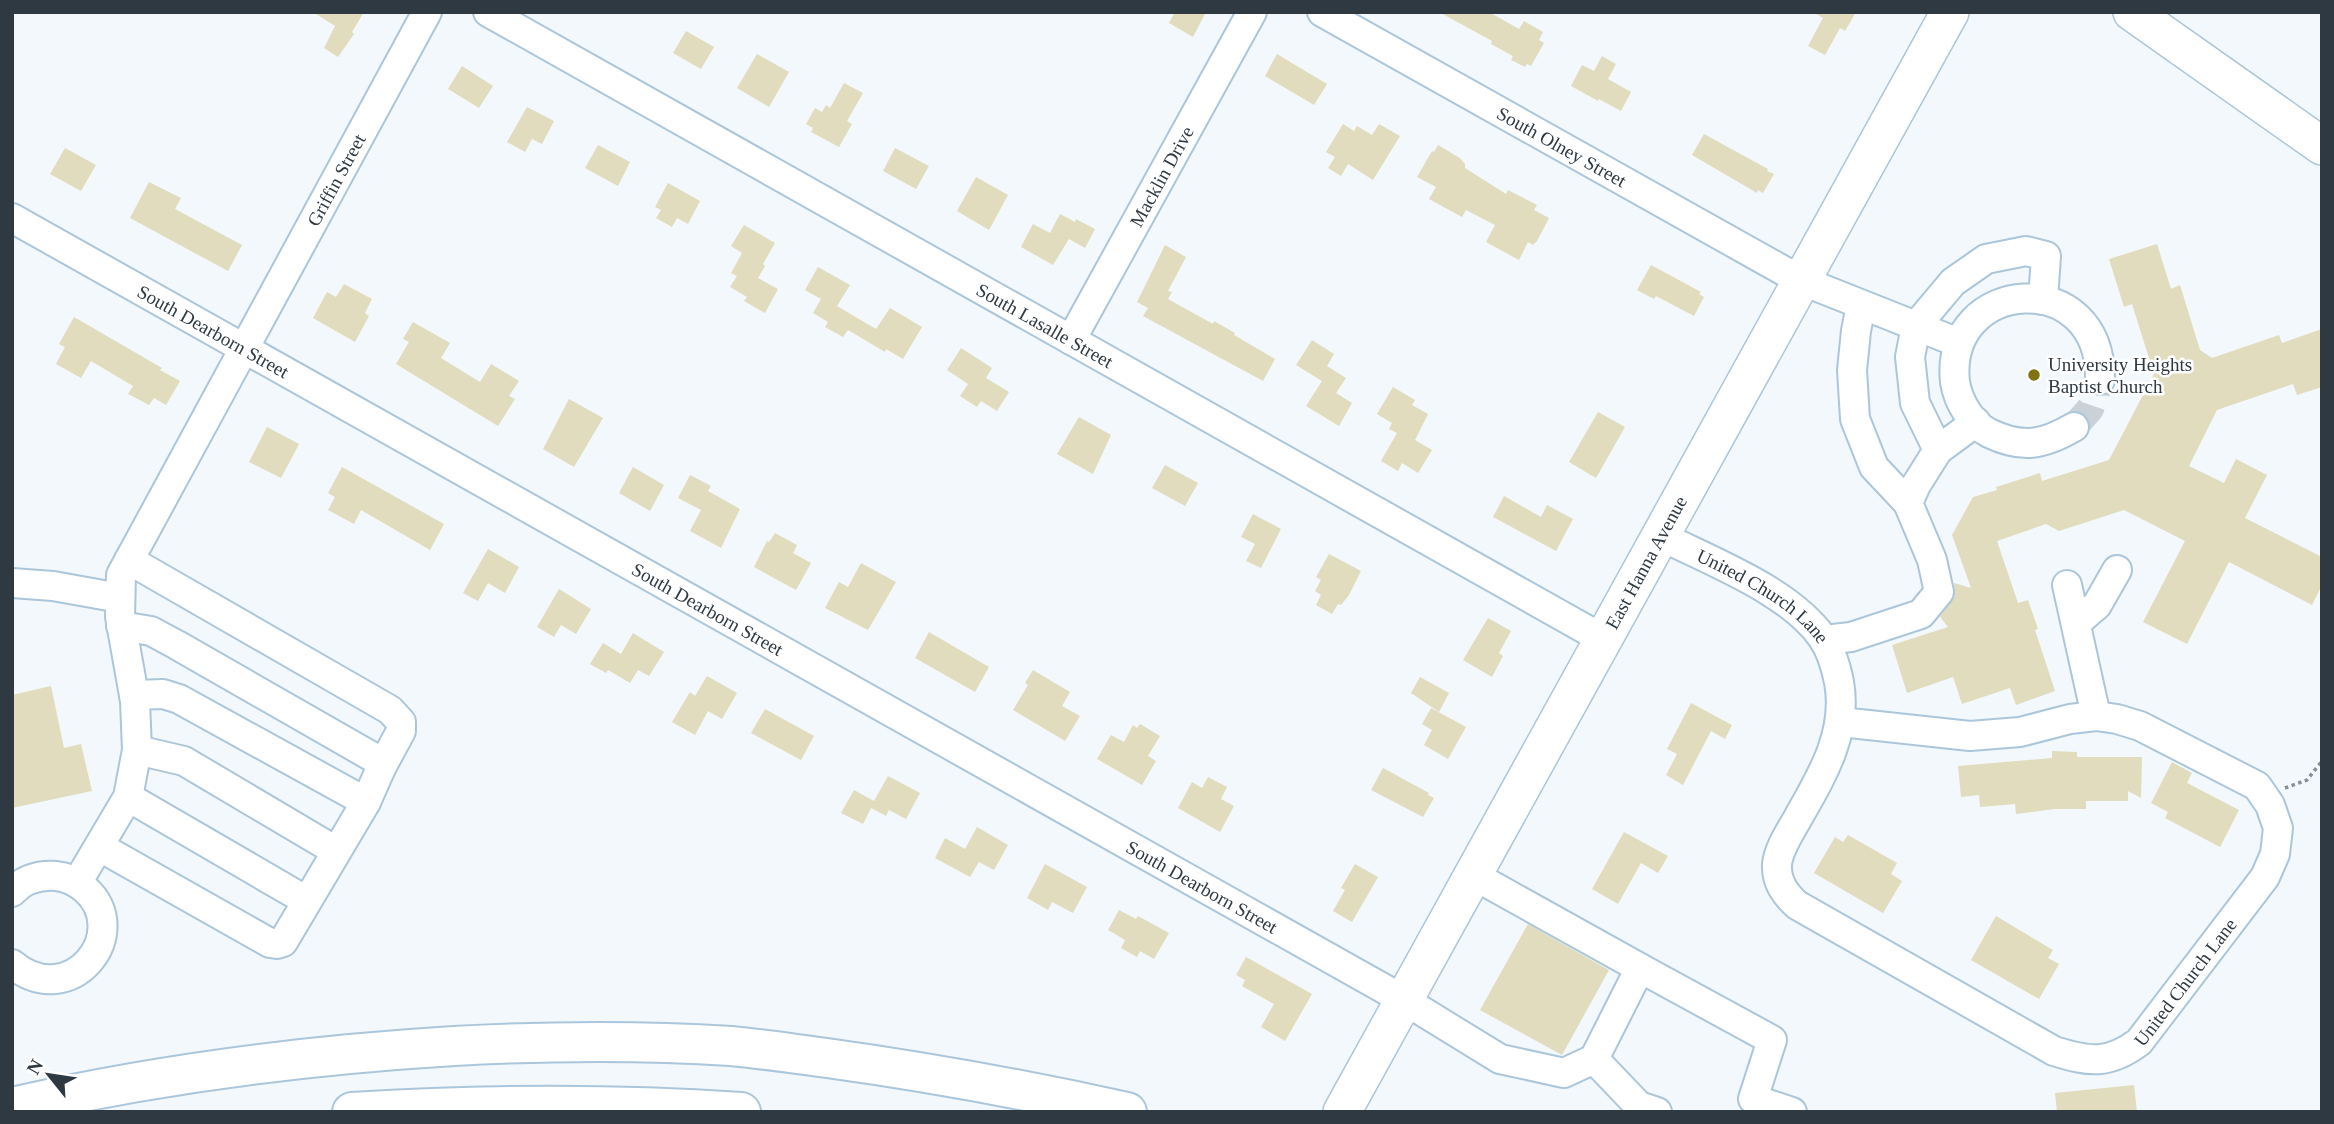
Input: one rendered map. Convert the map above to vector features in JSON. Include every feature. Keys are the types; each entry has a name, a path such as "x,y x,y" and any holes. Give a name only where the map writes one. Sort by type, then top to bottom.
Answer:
{"highway":[{"path":"12,1107 144,1081 331,1055 494,1044 622,1042 732,1046 879,1065 973,1080 1127,1112"},
{"path":"352,1112 551,1104 741,1112"}],"main road":[{"name":"East Hanna Avenue","path":"1345,1106 1950,12"},
{"path":"2132,12 2322,146"}],"street":[{"name":"Griffin Street","path":"77,883 128,797 137,750 134,695 121,626 121,575 427,12"},
{"name":"South Lasalle Street","path":"488,12 1603,639"},
{"name":"Macklin Drive","path":"1071,340 1252,12"},
{"name":"South Olney Street","path":"1322,12 1800,280 1959,343"},
{"name":"South Dearborn Street","path":"12,218 1404,1000 1500,1059 1564,1073 1594,1059"},
{"path":"1938,450 1915,403 1910,357 1916,326 1953,282 1986,259 2026,251 2046,256 2043,299"},
{"path":"2074,427 2053,439 2029,444 2005,441 1984,430 1967,413 1956,391 1954,367 1959,343 1972,323 1990,307 2013,298 2043,299 2060,305 2080,319 2093,339 2100,362 2100,380"},
{"path":"1824,640 1851,636 1920,614 1939,592 1932,560 1908,503 1874,467 1855,419 1852,370 1861,305"},
{"path":"1908,503 1938,450 1976,422"},
{"name":"United Church Lane","path":"1661,536 1773,592 1803,617 1824,640 1836,667 1841,692 1841,722 1828,762 1784,843 1777,863 1778,878 1785,894 1797,905 2054,1051 2079,1059 2098,1060 2122,1055 2139,1042 2264,877 2275,854 2278,828 2270,805 2257,786 2140,726 2117,719 2096,716 2070,719 2020,732 1970,736 1841,722"},
{"path":"100,847 270,943 283,942 366,802 401,732 401,722 390,710 129,560"},
{"path":"2076,623 2097,605 2117,570"},
{"path":"12,583 53,586 120,597"},
{"path":"2067,585 2096,716"},
{"path":"121,626 151,631 177,645 376,759 382,768"},
{"path":"134,695 163,694 179,699 366,802"},
{"path":"137,750 184,761 336,851"},
{"path":"128,797 307,901"},
{"path":"12,892 30,879 46,875 77,883 91,895 99,911 102,929 99,947 89,962 75,974 58,980 40,980 23,974 12,964"},
{"path":"1473,875 1772,1040 1754,1099 1792,1112"},
{"path":"1640,968 1594,1059 1639,1106 1657,1112"}],"path":[{"path":"2263,795 2307,780 2321,763"}],"building":[{"path":"313,12 364,12 352,32 354,34 338,57 324,48 335,26"},
{"path":"1175,12 1206,12 1193,37 1169,23"},
{"path":"1439,12 1489,12 1519,29 1524,21 1543,32 1539,40 1544,43 1531,66 1527,64 1525,67 1511,60 1513,56 1491,44 1492,41"},
{"path":"1813,12 1856,12 1845,31 1840,28 1825,55 1808,46 1823,18"},
{"path":"686,31 714,47 701,69 673,53"},
{"path":"757,54 789,72 769,107 737,88"},
{"path":"1277,54 1327,84 1314,105 1265,76"},
{"path":"1602,56 1616,64 1608,79 1631,92 1621,111 1571,86 1582,65 1594,71"},
{"path":"462,66 493,86 479,108 448,89"},
{"path":"844,83 863,93 847,121 852,124 839,147 811,132 813,128 806,124 815,108 822,112 826,105 830,108"},
{"path":"527,107 554,121 542,144 532,139 525,152 507,142"},
{"path":"1343,124 1354,131 1357,126 1372,135 1379,124 1400,136 1373,180 1348,164 1341,176 1328,168 1335,157 1326,152"},
{"path":"1704,134 1774,174 1763,193 1758,190 1757,193 1692,155"},
{"path":"598,145 630,162 618,186 585,168"},
{"path":"1438,145 1460,158 1465,168 1506,194 1508,190 1537,205 1534,210 1549,218 1537,241 1533,245 1528,242 1519,260 1486,242 1495,225 1466,210 1462,217 1429,199 1436,187 1417,177"},
{"path":"65,148 96,165 81,191 50,174"},
{"path":"895,148 929,166 916,189 883,171"},
{"path":"976,177 1008,195 989,230 957,211"},
{"path":"149,182 181,198 175,209 242,245 228,271 130,218"},
{"path":"668,183 700,201 688,224 677,218 672,227 656,218 661,210 655,207"},
{"path":"1060,214 1095,229 1085,248 1069,239 1053,265 1021,247 1033,224 1050,233"},
{"path":"744,225 775,243 758,278 778,289 765,313 744,301 747,297 730,287 737,276 731,273 742,253 731,246"},
{"path":"2157,244 2171,289 2180,285 2200,350 2212,358 2279,335 2282,343 2322,329 2322,387 2297,395 2293,384 2217,410 2189,466 2224,483 2236,459 2267,475 2245,518 2322,557 2322,585 2312,605 2229,562 2187,644 2143,622 2185,541 2124,510 2059,531 2046,524 1997,541 2018,603 2028,600 2055,691 2016,705 2010,688 1962,704 1953,677 1907,693 1892,645 1948,627 1940,617 1955,596 1954,583 1971,588 1952,535 1973,497 2040,473 2042,481 2109,460 2154,374 2132,304 2124,307 2109,259"},
{"path":"1165,245 1186,257 1168,291 1172,292 1168,299 1213,324 1214,321 1275,359 1263,381 1143,316 1148,308 1137,302"},
{"path":"1651,265 1701,292 1699,294 1704,297 1694,316 1656,296 1654,299 1637,290"},
{"path":"818,267 850,285 837,306 876,329 890,308 922,327 903,359 886,349 885,352 848,330 843,337 825,327 828,322 813,313 821,299 805,290"},
{"path":"344,284 372,299 365,313 369,316 355,342 313,318 327,292 336,297"},
{"path":"74,317 180,381 166,405 154,398 149,405 128,394 133,386 91,361 81,378 56,364 65,347 59,344"},
{"path":"413,322 450,343 441,358 480,382 491,364 519,381 509,396 515,399 498,426 396,364 409,342 403,339"},
{"path":"1312,340 1334,354 1327,366 1346,378 1336,393 1352,403 1339,426 1306,406 1322,381 1296,365"},
{"path":"961,348 992,368 986,378 1009,392 997,411 981,401 977,407 960,396 968,384 947,370"},
{"path":"1393,387 1415,400 1412,405 1428,414 1415,440 1432,450 1418,473 1402,463 1398,471 1381,461 1397,433 1389,429 1392,423 1377,414"},
{"path":"569,399 603,418 574,467 543,449"},
{"path":"1598,412 1625,427 1596,478 1569,462"},
{"path":"1079,417 1111,435 1093,474 1057,454"},
{"path":"267,427 299,444 281,478 249,462"},
{"path":"1165,465 1198,483 1185,506 1152,488"},
{"path":"342,467 444,524 430,550 361,510 354,524 328,510 335,497 328,493"},
{"path":"633,467 664,485 650,511 619,493"},
{"path":"690,475 711,486 708,491 740,509 721,548 690,531 701,510 678,498"},
{"path":"1504,496 1541,517 1547,505 1573,519 1556,551 1493,517"},
{"path":"1253,514 1281,529 1261,568 1246,561 1255,544 1241,537"},
{"path":"775,533 797,545 793,553 811,563 796,590 754,567 767,541 769,542"},
{"path":"488,549 519,567 505,593 488,583 478,601 463,593"},
{"path":"1329,554 1361,571 1349,595 1341,605 1338,604 1332,614 1316,605 1321,595 1315,591 1321,580 1316,577"},
{"path":"861,563 896,582 868,630 825,608 839,582 848,587"},
{"path":"559,589 591,609 576,634 561,625 554,637 537,627"},
{"path":"1488,618 1511,631 1499,653 1503,656 1492,677 1463,660"},
{"path":"929,632 989,667 975,692 915,658"},
{"path":"633,633 664,652 649,676 638,670 630,683 608,670 606,673 590,664 603,643 621,654"},
{"path":"1033,670 1070,692 1062,706 1080,716 1065,741 1013,710 1028,685 1025,683"},
{"path":"707,676 737,693 722,719 708,711 695,735 672,722 690,692 695,696"},
{"path":"1420,677 1449,693 1439,712 1411,693"},
{"path":"51,686 64,748 81,744 92,791 12,808 12,695"},
{"path":"1691,703 1732,725 1725,739 1711,731 1683,785 1666,775 1677,754 1667,749"},
{"path":"1431,708 1466,727 1448,759 1424,745 1432,730 1422,724"},
{"path":"765,709 814,736 801,760 751,733"},
{"path":"1140,724 1160,736 1148,756 1156,761 1142,785 1097,759 1111,735 1124,742 1133,725 1137,728"},
{"path":"2052,751 2077,752 2077,757 2142,757 2141,798 2128,791 2128,801 2086,801 2086,809 2054,809 2016,814 2015,804 1980,807 1979,795 1961,797 1958,766 2052,758"},
{"path":"2172,762 2192,773 2187,783 2239,810 2220,847 2165,818 2168,812 2151,803"},
{"path":"1383,768 1434,798 1423,817 1371,790"},
{"path":"888,776 920,793 906,819 889,810 886,816 871,808 863,824 841,813 854,790 874,801"},
{"path":"1208,777 1227,787 1221,799 1234,806 1220,832 1178,808 1192,782 1202,788"},
{"path":"977,827 1008,845 994,870 979,862 970,877 935,858 945,838 965,849"},
{"path":"1624,832 1668,856 1658,873 1641,863 1618,904 1592,889"},
{"path":"1848,835 1897,863 1891,874 1902,881 1883,913 1814,873 1835,837 1843,842"},
{"path":"1045,864 1087,887 1073,913 1052,902 1048,910 1027,898"},
{"path":"1355,864 1378,877 1352,922 1333,911 1345,890 1341,888"},
{"path":"1119,910 1136,919 1138,916 1169,933 1154,959 1140,951 1137,957 1121,948 1125,940 1108,930"},
{"path":"1996,916 2053,950 2048,958 2059,964 2039,999 1971,960"},
{"path":"1528,924 1609,970 1562,1055 1480,1010"},
{"path":"1246,957 1312,994 1285,1041 1261,1027 1274,1004 1242,986 1245,980 1236,975"},
{"path":"2134,1085 2137,1112 2057,1112 2055,1093"}],"tunnel":[{"path":"2074,427 2090,409 2100,380"}],"place":[{"name":"University Heights Baptist Church","path":"2034,375"}]}
